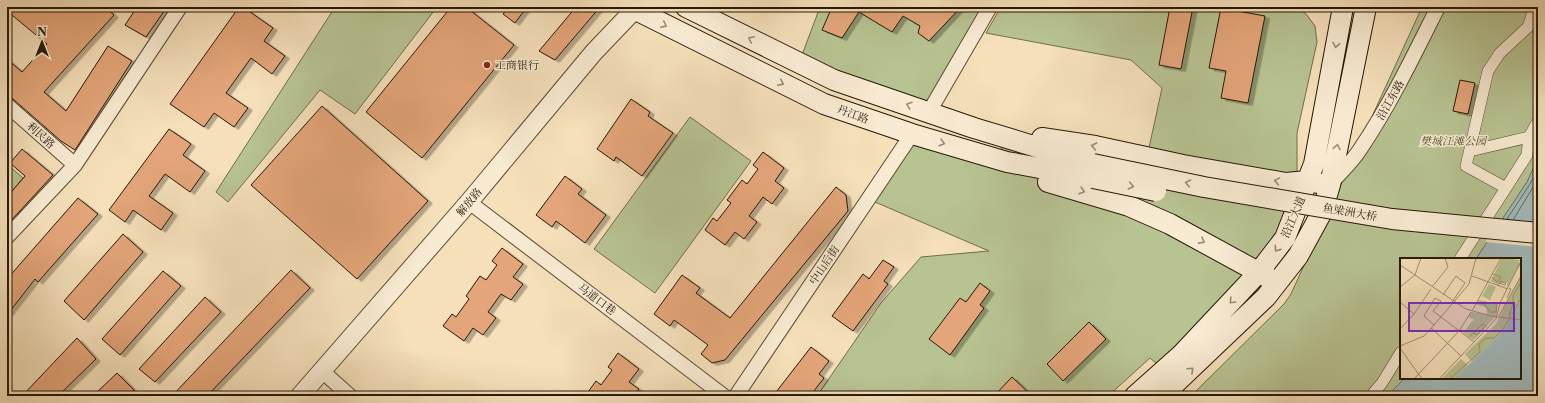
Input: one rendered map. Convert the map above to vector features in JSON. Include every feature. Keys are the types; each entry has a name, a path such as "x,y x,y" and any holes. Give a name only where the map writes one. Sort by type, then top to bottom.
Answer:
{"main road":[{"path":"686,7 834,80 995,134 1093,171"},
{"name":"沿江大道","path":"1135,396 1181,355 1259,272 1285,238 1314,164 1343,7"},
{"name":"丹江路","path":"634,8 824,104 912,134 1007,162 1093,171"},
{"path":"1162,396 1271,290 1298,256 1322,212 1330,185 1362,8"},
{"path":"995,134 1052,139 1095,146 1183,165 1286,183 1307,181 1330,185"},
{"path":"1007,162 1045,181 1128,206 1170,224 1259,272 1271,290"},
{"name":"鱼梁洲大桥","path":"1093,171 1204,186 1392,219 1538,233"},
{"name":"鱼梁洲大桥","path":"1093,171 1201,199 1380,226 1538,242"}],"street":[{"path":"7,238 75,165 180,7"},
{"path":"929,112 990,7"},
{"name":"沿江东路","path":"1330,185 1360,149 1378,120 1402,79 1438,7"},
{"path":"1506,188 1466,166 1488,71 1500,53 1528,27 1535,7"},
{"name":"解放路","path":"300,396 469,202 594,52 634,8"},
{"name":"利民路","path":"7,105 75,165"},
{"path":"1461,258 1527,155 1529,137 1538,121"},
{"name":"中山后街","path":"736,396 912,134"},
{"path":"1470,151 1529,137"},
{"name":"马道口巷","path":"469,202 724,396"},
{"path":"1371,396 1382,383 1400,354"},
{"path":"322,371 350,396"}],"green space":[{"path":"335,7 437,7 355,114 320,90 228,202 216,192"},
{"path":"820,7 990,7 929,112 799,63"},
{"path":"1001,7 1296,7 1306,14 1315,26 1317,42 1297,133 1297,182 1285,238 1164,370 1150,358 1108,396 817,396 881,303 921,257 989,251 868,199 912,134 1007,161 995,134 1147,157 1162,88 1131,60 986,33"},
{"name":"樊城江滩公园","path":"1422,7 1538,7 1538,158 1527,182 1477,258 1400,258 1400,379 1404,379 1387,396 1191,396 1284,304 1291,294"},
{"path":"690,117 751,161 655,293 594,249"},
{"path":"7,164 23,178 7,197"}],"water":[{"path":"1538,158 1538,396 1387,396 1404,379 1521,379 1521,258 1477,258 1527,182"}],"pier":[{"path":"1497,223 1538,227 1538,247 1485,242"}],"building":[{"path":"7,7 105,7 114,15 44,92 66,111 108,46 132,61 75,150 61,141 13,99 7,97 7,59 22,72 47,44 7,11"},
{"path":"137,7 167,7 146,37 125,25"},
{"path":"239,7 243,7 273,28 264,41 285,56 272,74 251,58 226,93 248,108 234,127 214,113 204,127 170,104"},
{"path":"451,7 466,7 514,45 422,158 366,112"},
{"path":"509,7 527,7 515,23 503,14"},
{"path":"576,7 600,7 555,60 539,51"},
{"path":"832,7 961,7 929,41 918,33 920,26 903,16 892,32 859,12 842,38 822,30"},
{"path":"1170,7 1193,7 1181,69 1159,65"},
{"path":"1221,8 1265,16 1248,103 1221,98 1226,71 1209,68"},
{"path":"1460,80 1475,83 1468,114 1453,111"},
{"path":"631,99 650,112 648,116 673,133 642,176 616,157 614,161 597,149"},
{"path":"322,106 428,201 357,279 251,185"},
{"path":"169,129 191,144 183,155 205,171 190,192 165,174 149,196 173,213 161,230 133,210 125,222 109,210"},
{"path":"22,149 53,175 7,225 7,197 25,176 10,163"},
{"path":"763,152 784,168 775,181 784,188 772,204 763,197 749,216 757,222 744,239 735,232 725,245 705,230 713,218 717,221 731,203 727,200 742,180 747,184 758,169 753,165"},
{"path":"565,176 582,189 578,194 606,215 585,243 556,221 552,227 536,215"},
{"path":"836,187 846,195 848,211 725,360 712,363 701,354 708,345 674,320 670,326 654,314 682,275 700,288 696,293 730,318"},
{"path":"78,198 98,214 38,282 35,279 7,315 7,279"},
{"path":"123,234 143,252 84,320 64,301"},
{"path":"502,248 523,264 513,277 523,284 511,300 501,294 488,312 496,318 483,335 473,328 464,341 443,326 452,314 456,317 469,299 466,296 480,276 486,280 497,265 492,261"},
{"path":"883,260 894,267 884,281 888,284 853,331 832,316 863,274 869,279"},
{"path":"291,270 310,288 207,396 172,396"},
{"path":"163,271 181,286 120,355 102,339"},
{"path":"980,283 990,291 980,305 984,308 950,355 929,339 960,298 966,302"},
{"path":"205,297 221,312 155,382 139,369"},
{"path":"1089,322 1106,339 1063,381 1047,364"},
{"path":"77,338 96,359 58,396 22,396"},
{"path":"811,347 829,361 819,374 824,378 810,396 805,392 802,396 773,396"},
{"path":"618,353 639,369 629,382 639,389 634,396 585,396 596,381 601,385 612,370 608,367"},
{"path":"117,373 134,390 127,396 93,396"},
{"path":"1012,377 1032,396 994,396"}],"place":[{"name":"工商银行","path":"487,65"}]}
